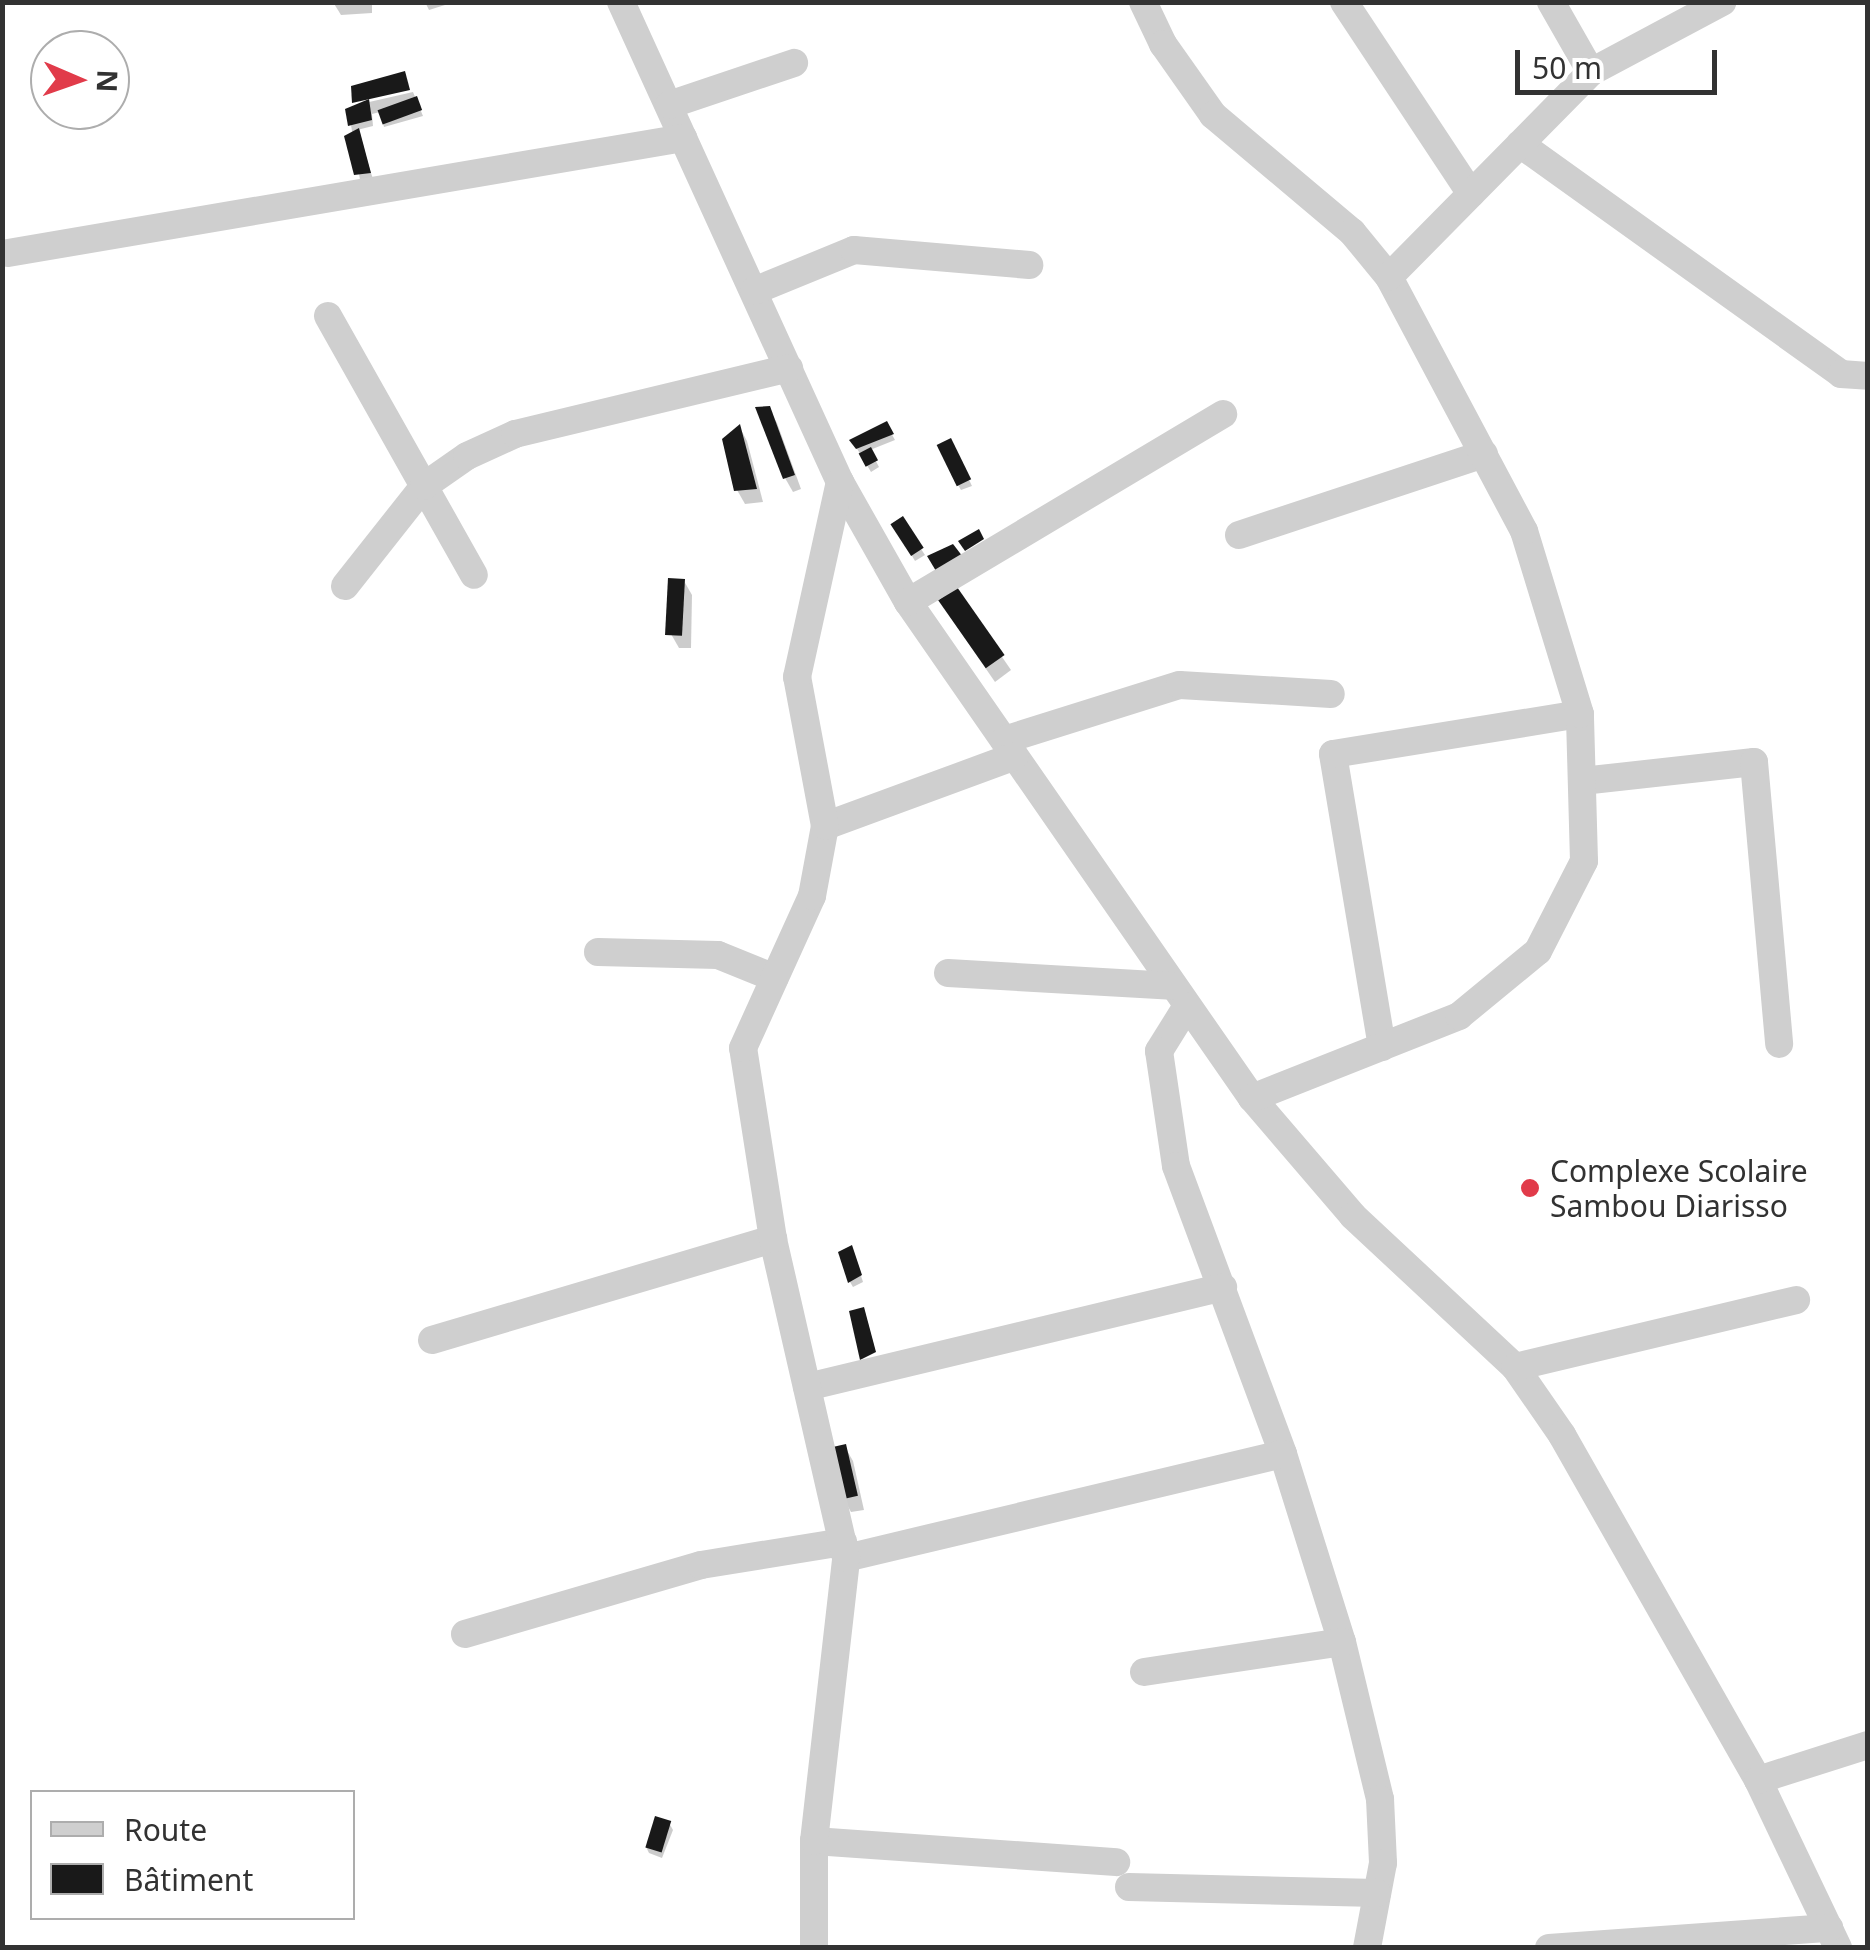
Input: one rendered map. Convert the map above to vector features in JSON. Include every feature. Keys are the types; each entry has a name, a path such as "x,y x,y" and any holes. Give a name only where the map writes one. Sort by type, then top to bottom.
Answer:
{"street":[{"path":"622,2 840,482 908,602 1252,1098 1352,1216 1514,1368 1562,1435 1758,1780 1834,1938 1548,1948"},
{"path":"1143,2 1163,44 1213,115 1352,232 1389,277 1524,531 1580,714 1584,861 1538,951 1459,1016 1252,1098"},
{"path":"1344,2 1470,194"},
{"path":"1551,2 1591,72"},
{"path":"1389,277 1591,72 1722,2"},
{"path":"668,106 794,64"},
{"path":"8,253 683,138"},
{"path":"1520,144 1841,374 1868,376"},
{"path":"754,292 854,250 1029,265"},
{"path":"328,316 474,575"},
{"path":"345,586 424,486 467,456 515,434 788,368"},
{"path":"908,602 1224,414"},
{"path":"1239,536 1484,454"},
{"path":"814,1948 814,1842 845,1550 774,1238 743,1048 812,896 825,826 797,677 840,482"},
{"path":"825,826 1009,748 1180,684 1331,694"},
{"path":"1382,1047 1332,754 1580,714"},
{"path":"1582,781 1754,762 1779,1044"},
{"path":"598,952 718,955 775,978"},
{"path":"948,973 1180,996"},
{"path":"1180,996 1159,1052 1176,1166 1284,1454 1342,1642 1380,1799 1383,1863 1367,1948"},
{"path":"432,1340 774,1238"},
{"path":"808,1387 1223,1287"},
{"path":"1514,1368 1796,1300"},
{"path":"465,1634 701,1565 845,1550 1284,1454"},
{"path":"1144,1672 1342,1642"},
{"path":"1758,1780 1868,1745"},
{"path":"814,1842 1122,1874 1378,1893"}],"building":[{"path":"405,71 410,90 352,103 351,86"},
{"path":"417,96 422,110 383,124 378,110"},
{"path":"369,99 372,120 348,126 345,109"},
{"path":"359,128 371,173 354,175 344,136"},
{"path":"770,406 795,475 783,479 755,407"},
{"path":"887,421 894,434 856,449 849,440"},
{"path":"740,424 757,489 734,491 722,439"},
{"path":"951,438 971,479 957,486 937,445"},
{"path":"871,447 878,460 866,467 859,454"},
{"path":"903,516 924,548 911,556 890,524"},
{"path":"979,529 984,539 965,551 958,541"},
{"path":"953,544 963,557 936,571 927,556"},
{"path":"668,578 685,579 682,636 665,635"},
{"path":"957,587 1005,655 986,668 938,600"},
{"path":"852,1245 862,1275 848,1283 838,1252"},
{"path":"864,1307 876,1352 860,1360 849,1311"},
{"path":"846,1444 858,1496 841,1499 829,1448"},
{"path":"655,1816 671,1821 662,1853 645,1848"}],"place":[{"name":"Complexe Scolaire Sambou Diarisso","path":"1530,1188"}]}
